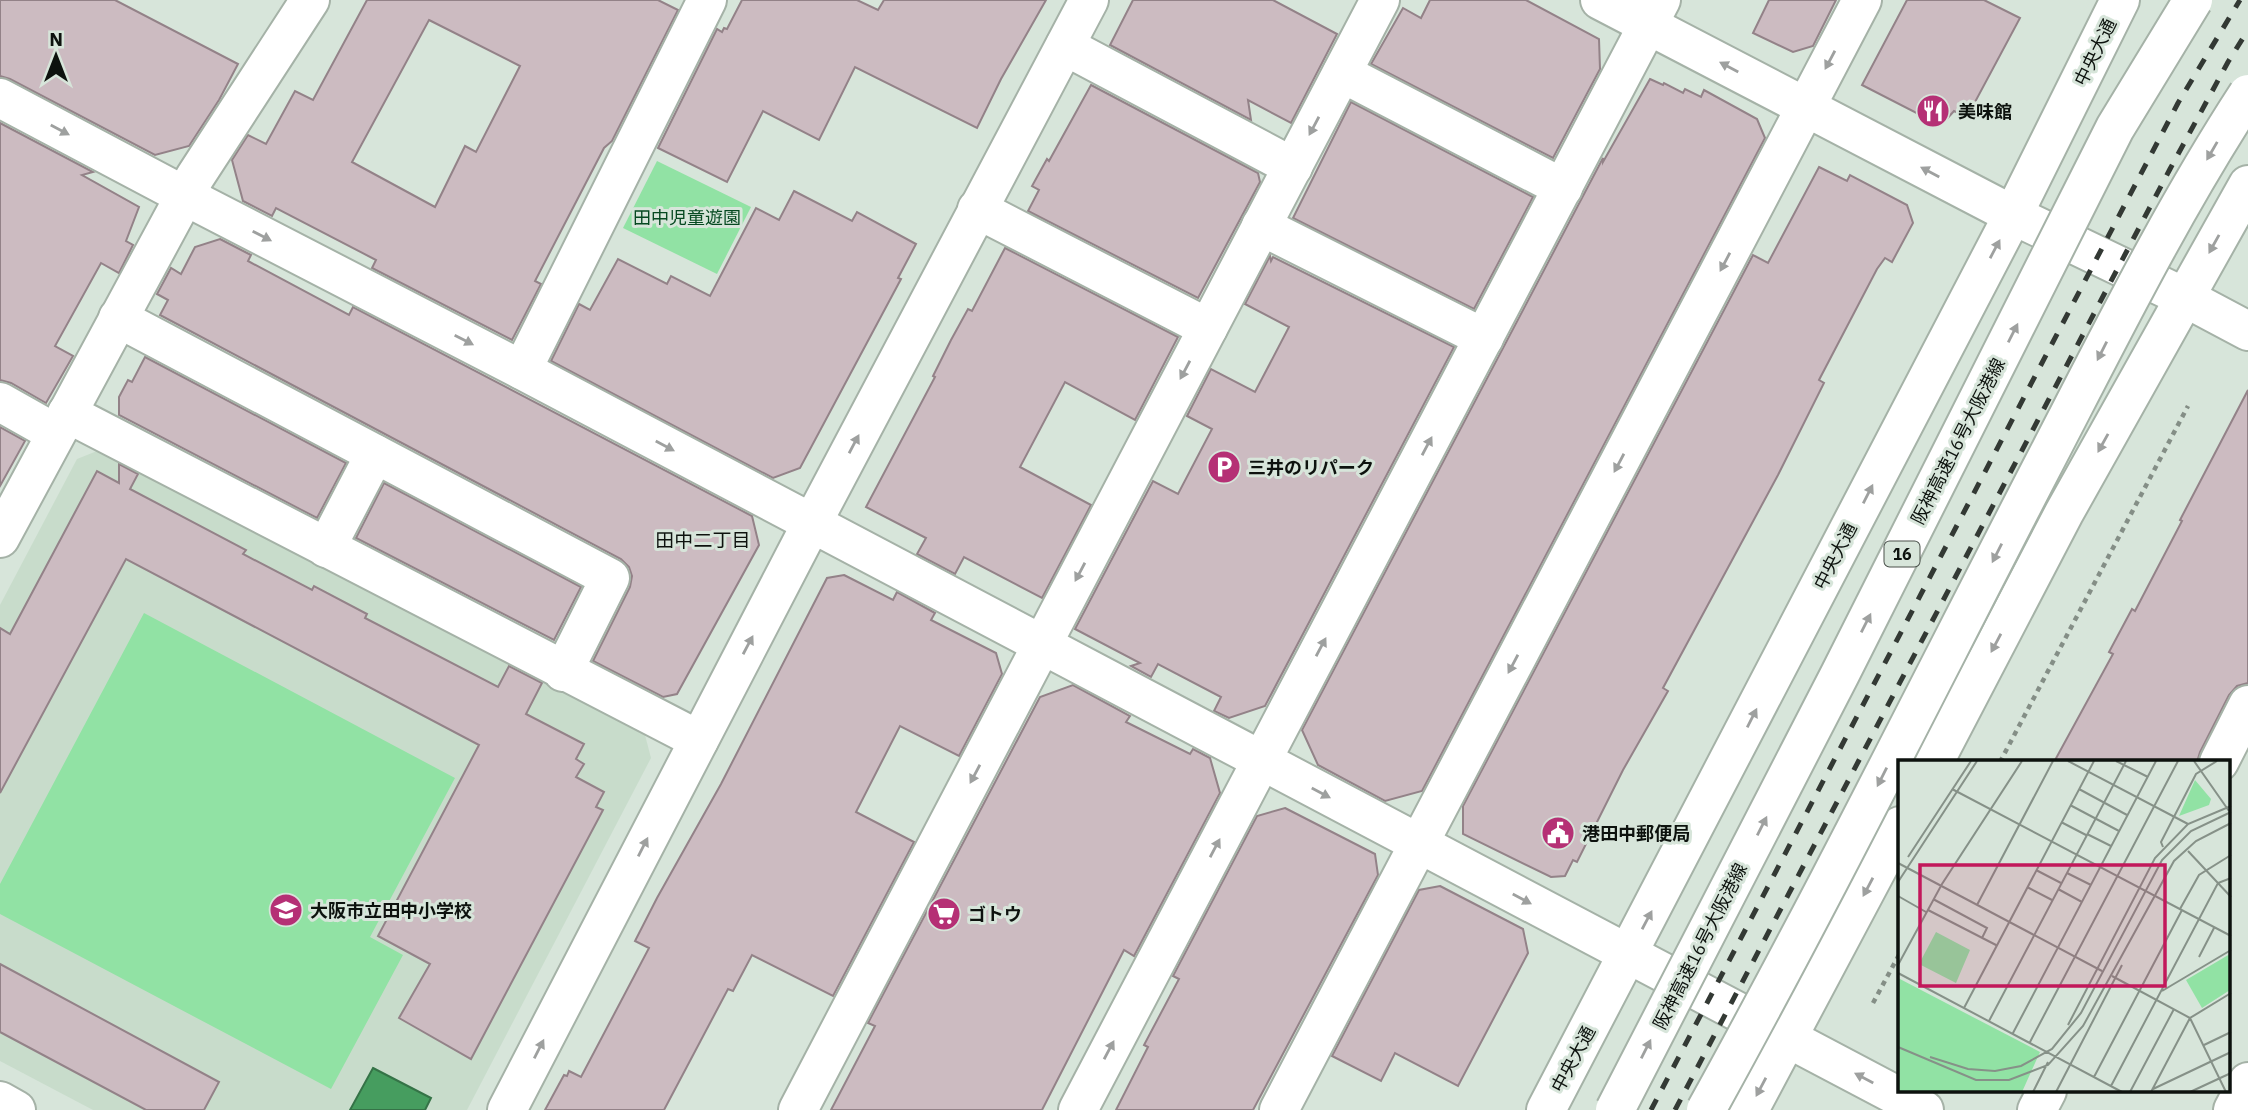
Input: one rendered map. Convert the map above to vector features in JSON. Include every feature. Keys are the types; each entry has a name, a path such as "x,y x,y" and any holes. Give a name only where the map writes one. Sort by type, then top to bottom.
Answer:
{"main road":[{"path":"0,538 195,177 310,0"},
{"path":"522,370 707,0"},
{"path":"507,1110 977,209 1089,0"},
{"path":"798,1110 1380,0"},
{"path":"1601,0 1655,13 1806,107 2013,215 2184,297 2248,331"},
{"path":"1279,1110 1862,0"},
{"name":"中央大通","path":"1546,1110 2013,215 2120,0"},
{"name":"阪神高速16号大阪港線","path":"1615,1110 1904,549 2115,128 2193,0"},
{"path":"1077,1110 1655,13"},
{"path":"1065,46 1293,167"},
{"path":"1342,73 1563,188"},
{"path":"1706,1110 1833,873 2147,264 2221,135 2248,94"},
{"path":"0,98 185,197 522,370 1924,1110"},
{"path":"1935,760 2064,513 2248,185"},
{"path":"977,209 1208,328"},
{"path":"1261,226 1484,338"},
{"path":"118,318 610,578 563,672"},
{"path":"0,402 61,423 326,548 699,740"},
{"path":"326,548 375,454"},
{"path":"2219,760 2248,705"},
{"path":"1749,1110 1898,830"},
{"path":"2233,1110 2248,1082"},
{"path":"2037,1110 2046,1092"},
{"path":"0,1101 16,1110"}],"path":[{"path":"2001,760 2188,406"},
{"path":"1873,1003 1898,957"}],"shaded area":[{"name":"大阪市立田中小学校","path":"97,451 645,735 651,758 467,1110 93,1110 0,1061 0,605 77,459"},
{"path":"373,1068 431,1098 425,1110 350,1110"}],"green space":[{"name":"田中児童遊園","path":"657,161 751,207 717,274 623,228"},
{"path":"144,613 455,778 370,937 403,955 331,1089 0,914 0,884"}],"building":[{"path":"0,0 115,0 238,64 219,100 189,146 155,155 0,76"},
{"path":"367,0 658,0 678,10 612,141 604,148 535,281 541,284 512,340 372,268 376,260 276,208 272,216 243,201 232,160 248,135 266,144 295,91 313,100","holes":["429,20 520,66 476,152 465,146 435,207 352,162"]},
{"path":"742,0 857,0 878,10 884,0 1046,0 1001,79 977,128 855,67 819,140 763,111 727,182 658,148 717,29 722,32 724,28 727,29"},
{"path":"1133,0 1273,0 1337,34 1291,123 1248,100 1251,120 1110,45"},
{"path":"1430,0 1526,0 1599,39 1600,69 1553,158 1371,64 1403,8 1421,18"},
{"path":"1769,0 1836,0 1813,46 1793,52 1753,33"},
{"path":"1907,0 1984,0 2020,18 1967,117 1954,111 1945,121 1934,122 1862,85"},
{"path":"1650,79 1683,93 1685,89 1701,97 1704,90 1757,119 1765,138 1422,791 1385,801 1318,765 1302,730 1603,158 1603,162"},
{"path":"1091,85 1258,173 1260,182 1198,298 1028,211 1039,190 1032,186"},
{"path":"1351,102 1533,197 1474,309 1293,218"},
{"path":"0,123 93,172 82,175 139,207 126,241 133,245 119,273 101,263 55,346 73,356 46,403 11,383 0,380"},
{"path":"1819,167 1847,181 1850,175 1907,205 1913,223 1892,262 1885,258 1877,269 1819,380 1824,383 1778,475 1663,688 1668,691 1623,770 1577,862 1573,860 1565,876 1551,877 1463,834 1463,806 1753,255 1768,263"},
{"path":"794,191 852,221 857,212 916,244 898,278 901,279 800,468 773,478 551,361 579,304 590,310 618,259 667,284 671,276 710,296 756,208 779,220"},
{"path":"220,239 251,255 248,261 349,315 353,307 752,516 759,545 677,694 663,697 593,661 630,587 632,576 629,567 621,559 160,315 168,300 157,294 171,268 181,274 195,247"},
{"path":"1005,248 1178,337 1135,420 1065,382 1020,467 1091,505 1042,598 964,557 955,574 917,554 926,538 866,507 935,377 933,376 951,340 968,309 972,311"},
{"path":"1270,256 1271,261 1273,257 1454,347 1265,706 1229,718 1214,711 1221,697 1158,664 1151,677 1131,666 1140,663 1075,629 1153,481 1178,494 1212,429 1187,416 1211,369 1255,392 1289,327 1245,304"},
{"path":"145,357 346,463 317,518 119,415 119,397 128,380 132,382"},
{"path":"2248,390 2248,683 2237,686 2229,695 2198,760 2055,760 2113,654 2109,652 2132,609 2135,611 2182,521 2180,520"},
{"path":"0,427 25,441 0,486"},
{"path":"119,464 138,474 130,489 246,550 243,554 312,590 314,586 367,614 365,618 498,687 509,666 542,683 526,714 584,744 576,759 584,764 576,777 604,792 596,807 603,810 471,1059 399,1018 430,964 378,936 479,745 126,559 0,793 0,628 10,634 97,471 119,483"},
{"path":"384,483 581,587 554,640 356,538"},
{"path":"844,575 893,600 897,592 935,613 931,620 996,653 1002,674 959,756 900,726 856,812 914,842 833,996 752,955 733,991 728,989 664,1110 545,1110 564,1075 567,1076 569,1071 581,1077 649,948 635,941 657,898 721,784 827,578"},
{"path":"1073,685 1130,716 1126,722 1190,754 1193,749 1210,758 1220,793 1134,956 1124,950 1042,1110 831,1110 875,1026 868,1023 1040,697"},
{"path":"1285,808 1375,854 1378,875 1253,1110 1116,1110 1148,1047 1144,1045 1179,979 1173,976 1257,816"},
{"path":"1440,886 1523,929 1528,953 1458,1086 1395,1053 1381,1081 1332,1056 1419,890"},
{"path":"0,964 219,1082 204,1110 146,1110 0,1032"}],"railway":[{"path":"1651,1110 2178,103 2240,0"},
{"path":"1675,1110 2170,169 2248,30"}],"place":[{"name":"美味館","path":"1933,111"},
{"name":"三井のリパーク","path":"1224,467"},
{"name":"港田中郵便局","path":"1558,833"},
{"name":"大阪市立田中小学校","path":"286,910"},
{"name":"ゴトウ","path":"944,914"}],"district":[{"name":"田中二丁目","path":"703,540"}]}
